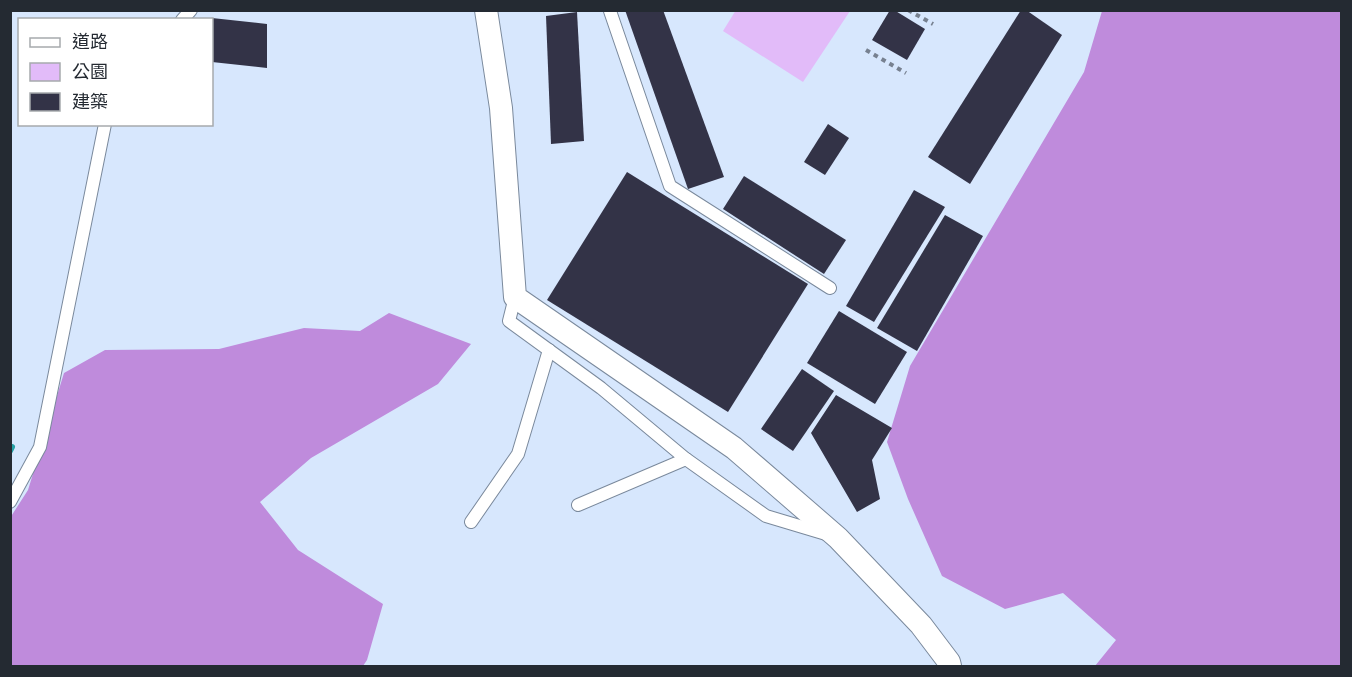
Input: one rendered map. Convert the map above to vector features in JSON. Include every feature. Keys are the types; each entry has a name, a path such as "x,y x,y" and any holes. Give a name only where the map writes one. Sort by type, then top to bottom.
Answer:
{"street":[{"path":"486,10 501,108 515,297 734,448 838,538 921,625 950,666"}],"lane":[{"path":"610,11 670,186 830,288"},
{"path":"10,502 40,447 105,126"},
{"path":"515,297 509,321 601,388 686,459 766,516 838,538"},
{"path":"471,522 519,454 549,350"},
{"path":"578,505 686,459"}],"path":[{"path":"908,10 933,24"},
{"path":"866,50 906,72"}],"green space":[{"path":"736,10 850,11 803,82 723,31"}],"shaded area":[{"path":"1102,11 1341,11 1341,666 1095,666 1116,640 1063,593 1005,609 942,576 908,499 887,442 910,366 1084,72"},
{"path":"389,313 471,344 438,384 311,458 260,502 298,550 383,604 367,660 363,666 11,666 10,518 28,490 64,373 105,350 219,349 304,328 360,331"}],"building":[{"path":"625,10 663,10 724,177 688,189"},
{"path":"890,10 894,10 925,29 907,60 872,40"},
{"path":"1021,10 1026,10 1062,35 970,184 928,157"},
{"path":"577,12 584,141 551,144 546,16"},
{"path":"213,18 267,24 267,68 213,62"},
{"path":"828,124 849,138 825,175 804,162"},
{"path":"627,172 808,284 728,412 547,300"},
{"path":"744,176 846,240 824,274 723,209"},
{"path":"914,190 945,207 874,322 846,306"},
{"path":"945,215 983,236 917,351 877,328"},
{"path":"839,311 907,352 875,404 807,363"},
{"path":"802,369 834,391 793,451 761,429"},
{"path":"836,395 892,428 872,460 880,499 857,512 811,433"}],"waterway":[{"path":"10,451 12,447"}]}
